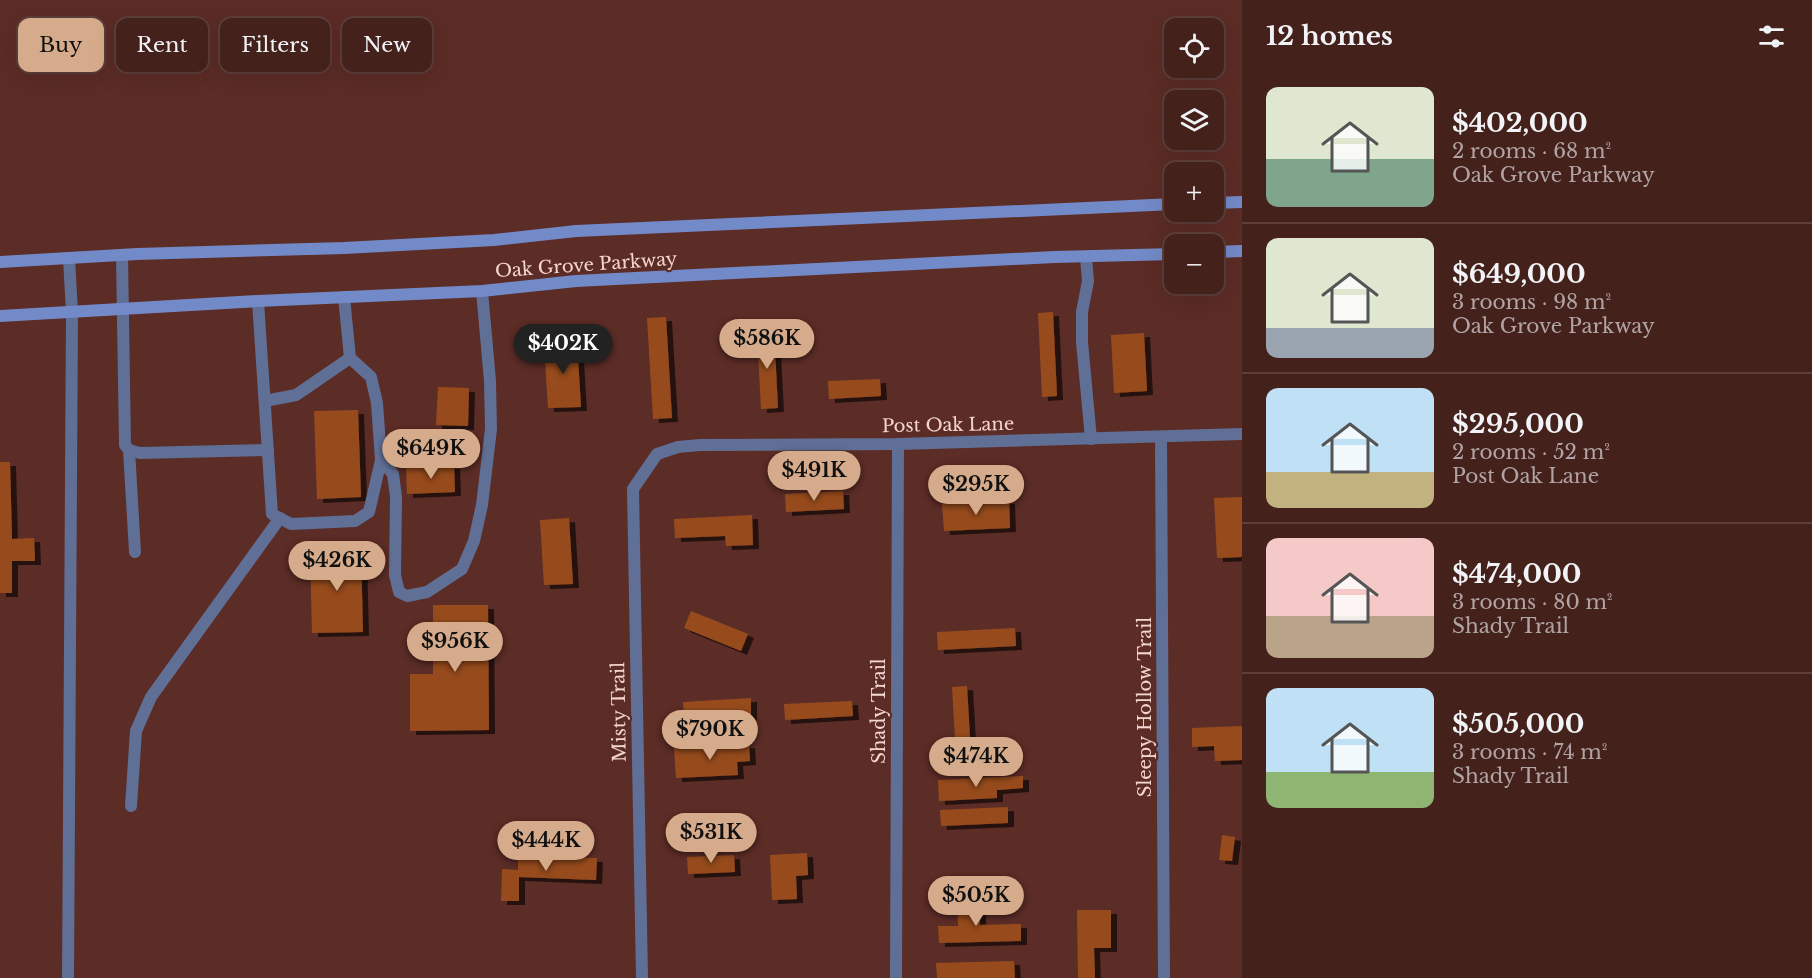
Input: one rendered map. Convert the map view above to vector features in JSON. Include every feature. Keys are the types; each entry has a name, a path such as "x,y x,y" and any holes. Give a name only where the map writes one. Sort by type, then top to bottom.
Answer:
{"main road":[{"path":"1224,202 1242,202"},
{"name":"Oak Grove Parkway","path":"0,262 122,255 344,248 494,240 576,231 1164,204"},
{"path":"1224,252 1242,251"},
{"name":"Oak Grove Parkway","path":"0,316 482,291 576,281 1054,257 1164,254"}],"street":[{"path":"122,255 125,445 129,450 135,552"},
{"path":"68,978 72,313 69,258"},
{"path":"1086,258 1088,281 1082,312 1082,342 1091,439"},
{"path":"381,460 393,474 396,497 395,575 399,592 407,596 427,592 462,569 474,541 482,505 491,429 490,381 482,291"},
{"path":"258,301 272,514 291,524 355,521 369,512 381,460 376,403 371,377 350,358 344,297"},
{"path":"266,401 296,395 350,358"},
{"name":"Post Oak Lane","path":"657,454 678,447 700,445 898,444 1242,434"},
{"name":"Sleepy Hollow Trail","path":"1161,437 1164,978"},
{"name":"Shady Trail","path":"896,978 898,444"},
{"path":"129,450 140,453 268,450"},
{"name":"Misty Trail","path":"642,978 633,489 657,454"},
{"path":"131,806 136,731 151,697 280,518"}],"building":[{"path":"1053,312 1057,396 1042,397 1038,313"},
{"path":"666,317 672,418 653,419 647,318"},
{"path":"774,330 778,408 761,409 757,331"},
{"path":"1144,333 1147,391 1114,393 1111,335"},
{"path":"577,342 581,407 548,408 544,343"},
{"path":"880,379 881,396 829,399 828,381"},
{"path":"438,387 469,388 468,426 436,425"},
{"path":"358,410 361,497 317,499 314,411"},
{"path":"0,462 10,462 12,539 34,538 35,561 12,561 12,593 0,593"},
{"path":"454,465 455,492 407,494 406,468"},
{"path":"843,491 844,509 786,512 785,494"},
{"path":"1242,497 1242,557 1217,558 1214,498"},
{"path":"1009,500 1010,528 944,531 942,504"},
{"path":"752,515 753,545 726,546 725,536 675,538 674,519"},
{"path":"569,518 573,584 544,585 540,520"},
{"path":"361,551 363,632 312,633 310,553"},
{"path":"433,605 488,605 489,730 410,731 410,674 433,674"},
{"path":"691,611 748,634 741,651 684,628"},
{"path":"1015,628 1016,646 938,650 937,632"},
{"path":"967,686 971,755 956,755 952,687"},
{"path":"751,698 751,716 684,719 683,702"},
{"path":"852,701 853,716 785,720 784,704"},
{"path":"1242,726 1242,760 1215,761 1214,746 1192,747 1192,728"},
{"path":"749,744 750,761 737,762 738,775 676,778 674,748"},
{"path":"1023,776 1023,788 997,790 997,798 939,801 938,780"},
{"path":"1008,807 1008,823 941,826 940,810"},
{"path":"1222,835 1235,837 1232,861 1219,860"},
{"path":"807,853 808,875 796,876 797,899 772,900 770,855"},
{"path":"734,855 735,872 688,874 687,857"},
{"path":"518,856 597,858 596,880 519,877 519,901 501,901 502,869 518,870"},
{"path":"957,898 980,898 980,925 1021,924 1021,941 939,943 938,926 958,926"},
{"path":"1077,910 1111,910 1111,948 1094,948 1095,978 1078,978"},
{"path":"1014,961 1015,978 937,978 936,963"}]}
